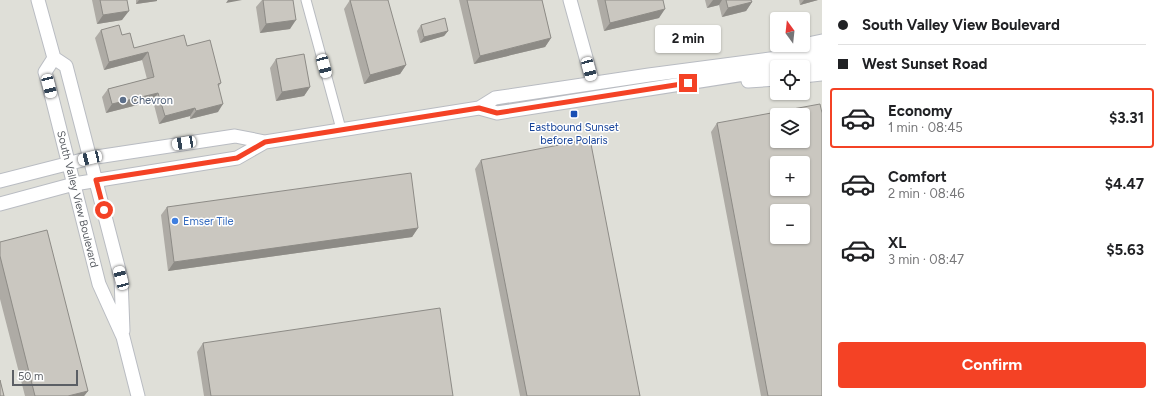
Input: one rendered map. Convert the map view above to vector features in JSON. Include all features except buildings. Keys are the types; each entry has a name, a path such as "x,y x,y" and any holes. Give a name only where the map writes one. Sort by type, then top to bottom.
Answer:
{"main road":[{"name":"South Valley View Boulevard","path":"38,0 54,58 66,66 121,278 123,337"},
{"path":"570,0 593,83"},
{"path":"810,44 822,42"},
{"path":"720,65 774,52"},
{"path":"0,181 90,158 235,136 265,142 479,108 495,98 720,65 822,52"},
{"name":"South Valley View Boulevard","path":"54,58 46,72 68,163 99,284 123,337 138,396"},
{"path":"810,64 822,62"},
{"path":"479,108 497,113 770,70"},
{"path":"810,75 822,74"},
{"path":"659,88 770,80"},
{"path":"0,204 74,184 237,158 265,142"}],"street":[{"path":"306,0 341,130"}],"shaded area":[{"path":"0,0 822,0 822,396 0,396"}],"place":[{"name":"Chevron","path":"123,100"},
{"name":"Eastbound Sunset before Polaris","path":"574,114"},
{"name":"Emser Tile","path":"175,221"}],"route":[{"path":"104,210 96,180 237,158 265,142 479,108 497,113 688,83"}]}
